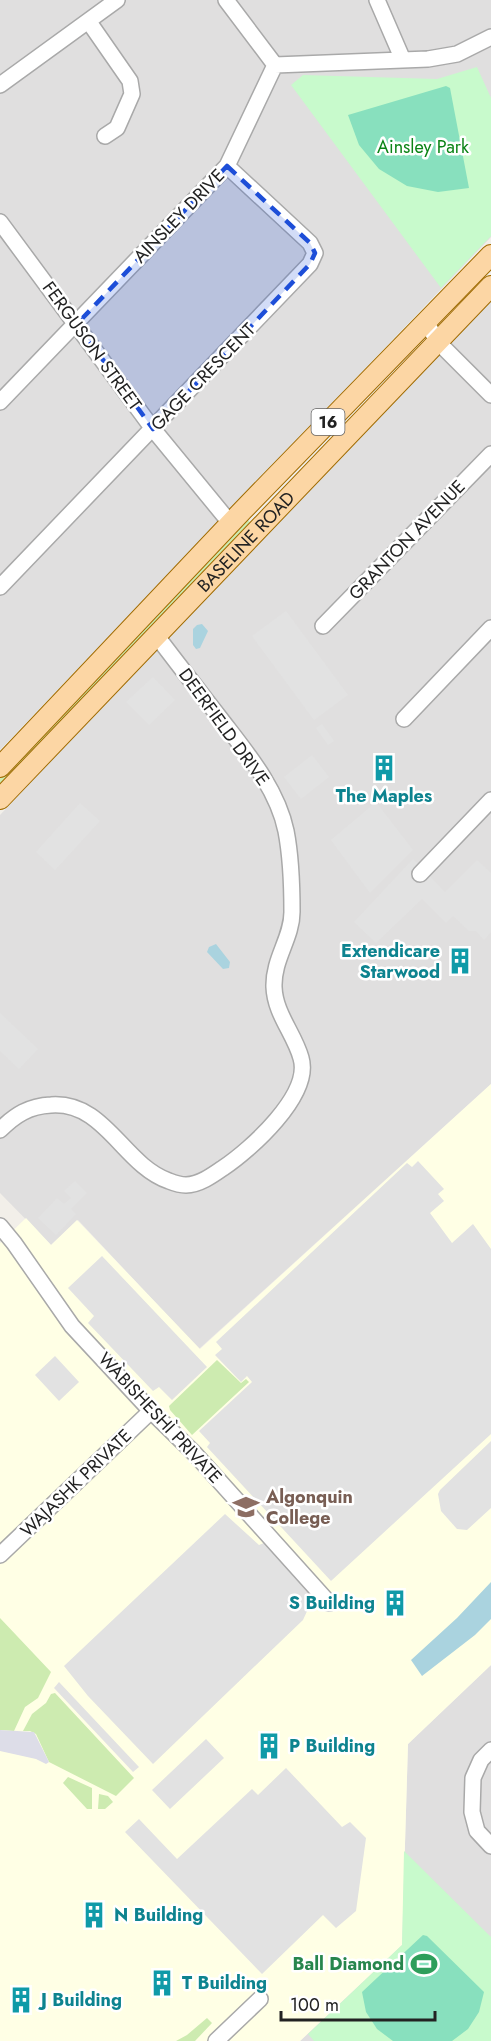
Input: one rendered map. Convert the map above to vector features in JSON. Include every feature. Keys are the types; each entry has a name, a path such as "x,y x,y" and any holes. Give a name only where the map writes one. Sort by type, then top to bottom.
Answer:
{"main road":[{"name":"BASELINE ROAD","path":"0,767 491,255"},
{"name":"BASELINE ROAD","path":"0,799 491,286"}],"street":[{"path":"0,85 117,0"},
{"path":"226,0 275,65 428,59 457,54 491,37"},
{"path":"377,0 403,60"},
{"path":"89,22 130,81 132,94 117,128 105,136"},
{"name":"AINSLEY DRIVE","path":"0,402 227,166 275,65"},
{"name":"GAGE CRESCENT","path":"0,587 310,264 315,252 310,243 227,166"},
{"name":"FERGUSON STREET","path":"0,222 153,429 231,524"},
{"path":"426,322 438,342 491,395"},
{"name":"GRANTON AVENUE","path":"323,626 491,454"},
{"path":"404,719 491,628"},
{"name":"DEERFIELD DRIVE","path":"0,1130 12,1118 30,1108 58,1104 82,1109 102,1123 146,1170 159,1178 187,1185 204,1179 225,1167 255,1142 276,1120 296,1091 300,1081 302,1061 280,1015 274,987 276,961 292,916 286,830 267,784 247,754 156,636"},
{"path":"420,874 491,800"},
{"name":"WÀBISHESHÌ PRIVATE","path":"0,1226 72,1326 201,1461 329,1603"},
{"name":"WAJASHK PRIVATE","path":"0,1555 151,1411"},
{"path":"491,1750 481,1760 473,1778 472,1812 477,1831 491,1846"},
{"path":"216,2041 260,1999"}],"highlighted area":[{"path":"227,166 310,243 315,253 310,264 153,429 77,324"}],"shaded area":[{"path":"0,0 491,0 491,237 0,750"},
{"path":"491,299 491,1084 199,1349 78,1220 51,1245 0,1193 0,815"},
{"path":"286,611 348,695 314,720 252,636"},
{"path":"153,677 175,700 149,725 126,702"},
{"path":"322,724 334,741 328,745 316,728"},
{"path":"312,755 329,777 301,799 284,777"},
{"path":"376,802 413,850 370,893 331,840"},
{"path":"80,803 100,821 55,870 36,852"},
{"path":"413,859 445,892 477,860 491,873 491,932 484,940 476,931 469,931 453,916 446,923 422,899 376,943 354,922"},
{"path":"0,1013 38,1049 19,1069 0,1051"},
{"name":"Algonquin College","path":"491,1084 491,1665 408,1744 402,1945 300,2041 0,2041 0,1243 26,1218 51,1245 77,1220 200,1349"},
{"path":"418,1161 444,1189 438,1194 444,1201 430,1213 452,1243 473,1224 491,1249 491,1434 331,1581 207,1447 210,1443 199,1431 252,1382 247,1376 241,1382 215,1355 222,1349 216,1342 407,1163 412,1167"},
{"path":"75,1181 87,1193 71,1209 76,1214 56,1235 38,1218 57,1198 64,1204 71,1198 64,1191"},
{"path":"102,1256 207,1367 172,1400 159,1387 153,1391 88,1323 94,1316 68,1288"},
{"path":"55,1356 79,1382 59,1401 35,1375"},
{"path":"491,1441 491,1508 467,1530 457,1529 441,1511 438,1494"},
{"path":"225,1514 259,1545 264,1543 313,1598 303,1620 153,1764 88,1696 64,1666"},
{"path":"491,1665 491,2041 300,2041 402,1945 408,1744"},
{"path":"59,1682 139,1767 133,1772 54,1688"},
{"path":"0,1730 34,1732 49,1762 46,1764 36,1759 0,1751"},
{"path":"206,1739 224,1758 170,1809 152,1790"},
{"path":"286,1768 342,1827 350,1822 366,1838 356,1911 336,1928 323,1915 262,1974 125,1832 139,1819 177,1859 252,1789 258,1795"}],"green space":[{"name":"Ainsley Park","path":"477,67 491,98 491,236 441,288 291,85 303,75 437,79"},
{"path":"446,86 450,88 469,188 438,192 407,186 379,169 359,145 348,115"},
{"path":"247,519 252,524 0,787 0,777"},
{"path":"217,1360 241,1383 246,1379 249,1382 192,1435 169,1406"},
{"path":"0,1618 51,1672 38,1698 25,1707 14,1731 0,1730"},
{"path":"55,1693 134,1778 116,1796 49,1762 36,1734 23,1731 32,1714 46,1703 51,1694"},
{"path":"68,1777 92,1788 92,1809 87,1809 63,1783"},
{"path":"99,1794 108,1796 113,1802 105,1809 98,1809"},
{"path":"404,1851 491,1937 491,2041 314,2041 308,2034 402,1945"},
{"name":"Ball Diamond","path":"423,1935 427,1936 484,1992 479,2012 468,2029 452,2041 393,2041 377,2029 366,2012 362,1992"},
{"path":"207,2018 212,2023 195,2041 176,2041 187,2035"}],"water":[{"path":"202,624 208,631 200,648 196,649 193,645 193,629"},
{"path":"216,944 230,962 229,968 223,969 207,952 209,947"},
{"path":"491,1582 491,1619 475,1635 422,1676 411,1660 457,1618"}],"place":[{"name":"The Maples","path":"384,768"},
{"name":"Extendicare Starwood","path":"460,961"},
{"name":"Algonquin College","path":"246,1507"},
{"name":"S Building","path":"395,1603"},
{"name":"P Building","path":"269,1746"},
{"name":"N Building","path":"94,1915"},
{"name":"Ball Diamond","path":"424,1964"},
{"name":"T Building","path":"162,1983"},
{"name":"J Building","path":"21,2000"}]}
